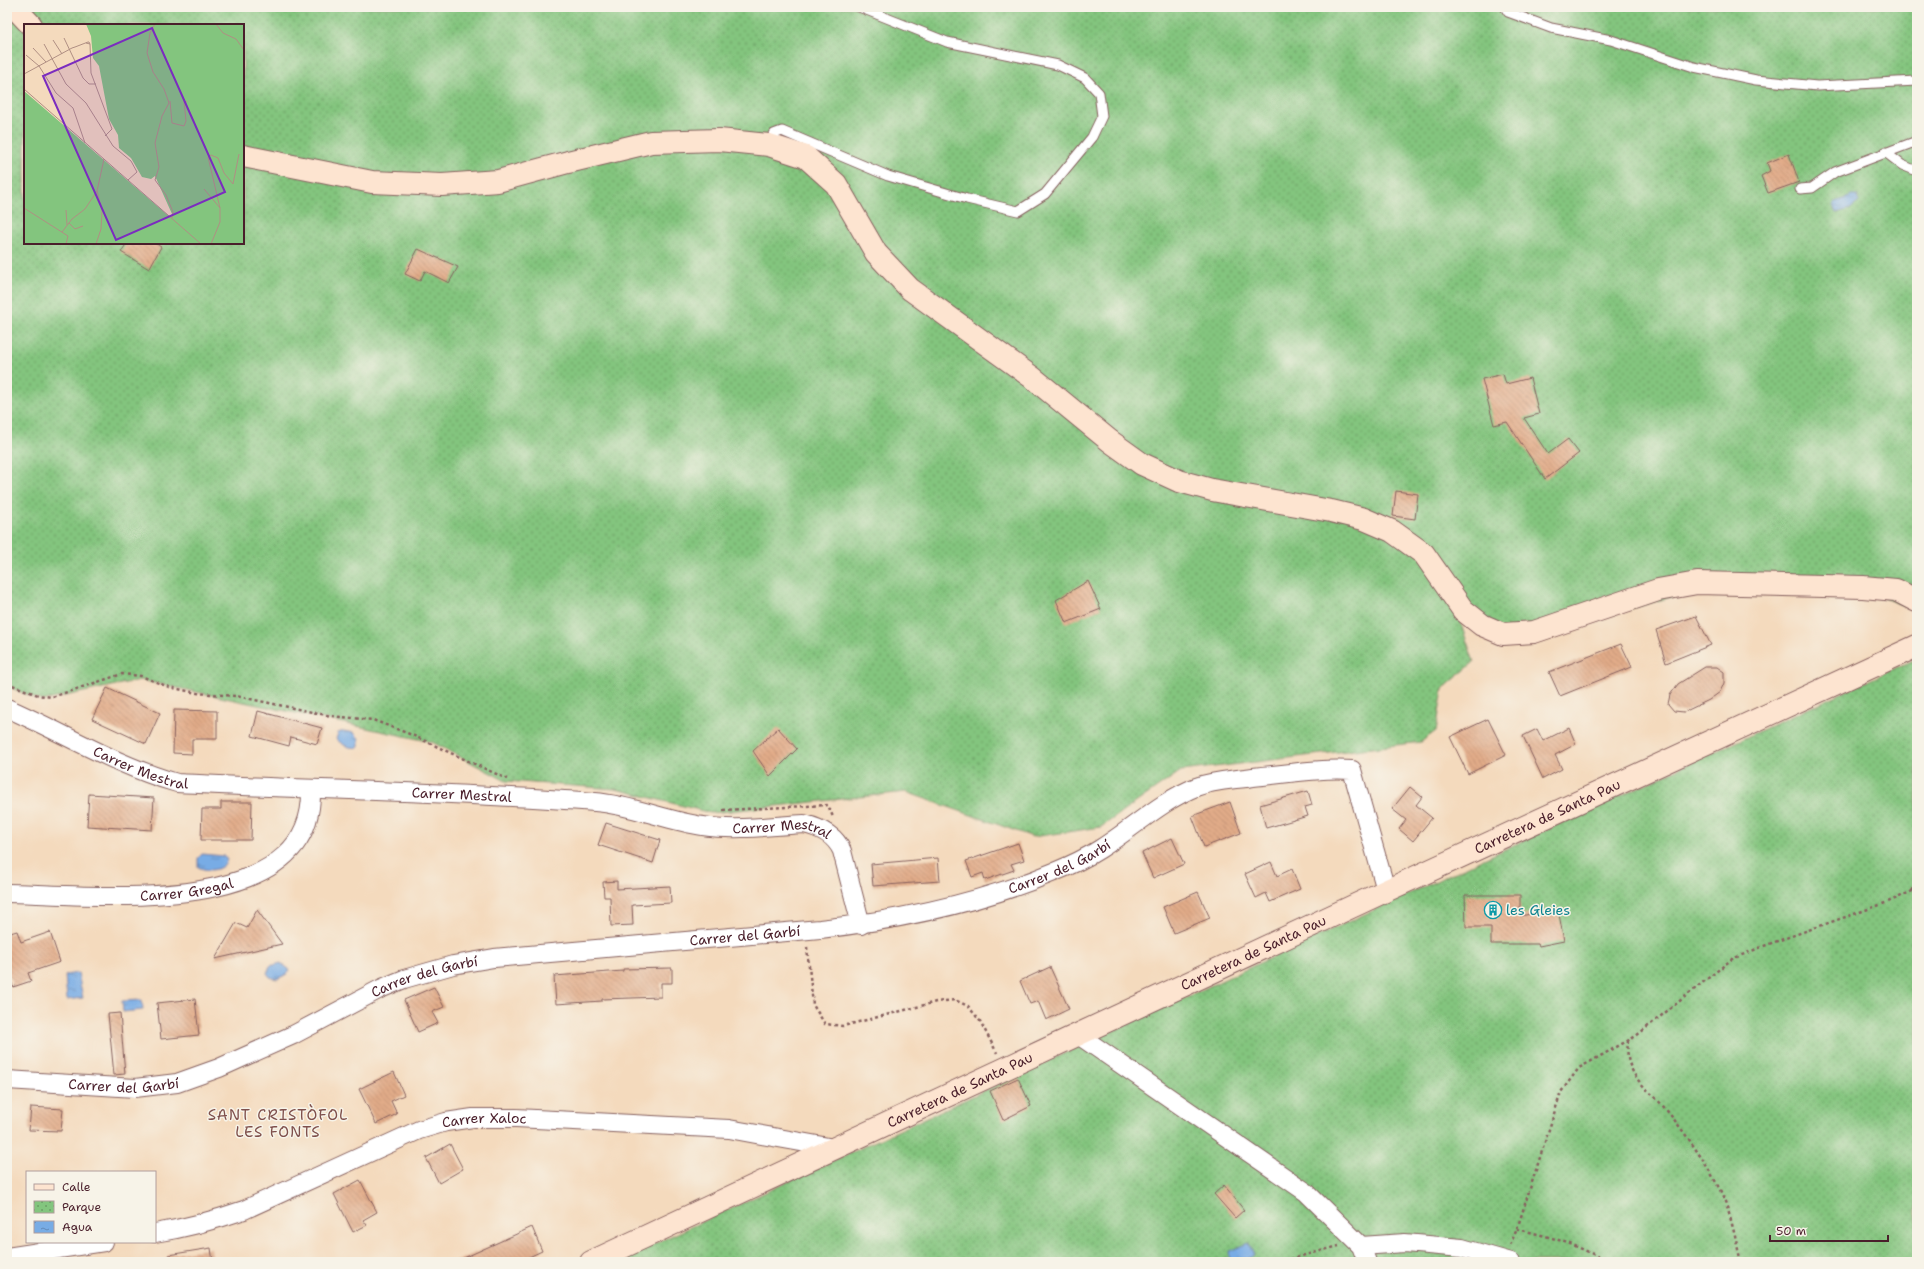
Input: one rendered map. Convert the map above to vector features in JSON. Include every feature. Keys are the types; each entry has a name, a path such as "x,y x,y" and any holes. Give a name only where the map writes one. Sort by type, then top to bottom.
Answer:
{"street":[{"path":"14,7 30,24"},
{"path":"244,156 372,182 442,186 498,181 651,142 719,140 769,145 806,157 836,184 876,253 910,289 1033,378 1110,442 1142,464 1179,481 1331,511 1364,519 1392,531 1424,554 1464,610 1482,625 1503,634 1534,632 1658,590 1697,583 1863,587 1896,590 1917,601"},
{"name":"Carretera de Santa Pau","path":"591,1262 1076,1034 1917,646"},
{"name":"Carrer Mestral","path":"7,708 50,727 100,755 152,776 177,783 494,796 607,803 704,827 729,828 804,824 823,830 838,842 842,851 861,925"},
{"name":"Carrer del Garbí","path":"7,1080 135,1088 159,1087 194,1078 219,1068 293,1035 380,989 404,979 453,965 494,958 861,925 906,917 992,894 1055,872 1099,850 1159,808 1196,787 1210,782 1328,769 1352,770 1386,890"},
{"name":"Carrer Gregal","path":"7,893 138,896 196,891 239,882 268,868 295,845 310,817 311,789"},
{"path":"1076,1034 1306,1192 1364,1254 1405,1243 1462,1248 1511,1262"},
{"name":"Carrer Xaloc","path":"156,1233 192,1227 244,1210 419,1130 446,1122 473,1118 516,1118 729,1129 834,1148"},
{"path":"7,1256 97,1243"}],"lane":[{"path":"769,145 774,134 782,131 888,176 967,199 1018,211 1045,194 1092,137 1102,116 1098,93 1085,78 1058,65 948,42 859,7"},
{"path":"1505,7 1508,12 1552,28 1611,40 1694,67 1756,80 1817,86 1917,81"},
{"path":"1800,189 1812,188 1835,172 1917,141"},
{"path":"1885,152 1902,165 1917,171"}],"path":[{"path":"7,683 38,695 52,697 122,674 141,676 169,687 198,693 236,696 331,716 372,720 419,738 509,779"},
{"path":"719,810 828,804 834,820 834,838"},
{"path":"1912,891 1917,884"},
{"path":"1493,1256 1507,1250 1517,1229 1562,1092 1579,1068 1628,1040 1732,959 1769,944 1888,902 1917,888"},
{"path":"805,930 813,1005 824,1024 843,1026 936,1002 955,1000 968,1006 980,1021 1004,1068"},
{"path":"1628,1040 1626,1055 1632,1070 1642,1086 1656,1097 1678,1124 1719,1188 1733,1229 1741,1262"},
{"path":"1517,1229 1555,1237 1590,1252 1608,1262"},
{"path":"1279,1262 1342,1245 1364,1254"}],"green space":[{"path":"7,7 1917,7 1917,620 1910,607 1874,595 1688,592 1519,641 1455,607 1474,662 1443,689 1436,731 1421,742 1181,771 1101,827 1033,837 906,792 711,813 616,789 506,781 432,742 140,680 42,701 7,686"},
{"path":"1917,658 1917,1262 615,1262"}],"water":[{"path":"1852,196 1858,196 1859,202 1850,209 1836,213 1833,205 1836,202"},
{"path":"344,731 354,733 359,738 359,747 346,746 336,739 338,733"},
{"path":"202,854 224,856 227,860 225,864 215,870 206,870 198,867 198,858"},
{"path":"281,963 290,970 287,974 277,979 270,977 267,973 270,966"},
{"path":"78,973 83,998 67,1000 65,975"},
{"path":"142,1000 143,1010 123,1012 122,1001"},
{"path":"1249,1243 1254,1256 1238,1262 1230,1262 1229,1251"}],"building":[{"path":"1789,154 1799,182 1768,193 1761,176 1770,171 1767,163"},
{"path":"126,244 156,244 161,247 149,269 121,252"},
{"path":"418,249 458,267 449,283 425,271 420,281 405,274"},
{"path":"1503,374 1506,384 1530,378 1539,414 1524,418 1548,454 1568,439 1579,453 1545,479 1507,422 1494,425 1482,379"},
{"path":"1396,491 1418,494 1415,519 1393,516"},
{"path":"1088,581 1101,609 1066,623 1056,600"},
{"path":"1696,616 1711,645 1666,663 1656,630"},
{"path":"1621,644 1632,667 1560,696 1549,672"},
{"path":"1705,667 1717,667 1724,672 1724,683 1720,692 1709,700 1684,712 1674,711 1668,704 1670,695 1678,684"},
{"path":"107,688 160,713 146,744 92,719"},
{"path":"174,710 217,711 217,739 192,739 192,754 173,753"},
{"path":"258,711 322,728 317,744 291,737 289,746 252,736"},
{"path":"1488,719 1506,755 1468,774 1450,737"},
{"path":"778,728 797,749 770,776 753,751"},
{"path":"1569,728 1576,744 1555,755 1562,769 1543,779 1523,736 1537,729 1543,741"},
{"path":"1410,787 1422,797 1416,805 1432,818 1413,841 1399,829 1406,820 1392,809"},
{"path":"1308,791 1312,805 1305,807 1308,816 1266,828 1260,805"},
{"path":"89,794 154,798 152,830 87,826"},
{"path":"221,802 252,802 251,840 201,840 202,809 221,809"},
{"path":"1230,802 1241,833 1204,847 1192,816"},
{"path":"606,823 660,840 653,863 598,845"},
{"path":"1172,838 1184,864 1153,878 1142,853"},
{"path":"1018,843 1024,860 1011,864 1014,870 985,880 983,873 972,877 966,861"},
{"path":"938,858 940,881 873,886 871,864"},
{"path":"1271,862 1277,876 1292,869 1300,889 1270,902 1266,893 1256,898 1245,874"},
{"path":"617,881 617,889 670,886 671,903 632,905 633,925 611,926 610,897 604,897 603,882"},
{"path":"1198,892 1210,918 1174,933 1163,907"},
{"name":"les Gleies","path":"1465,895 1520,895 1520,916 1558,909 1564,941 1539,946 1538,944 1491,944 1491,927 1466,927"},
{"path":"257,910 282,944 215,959 236,923 247,928"},
{"path":"17,931 21,942 50,932 60,962 28,973 31,981 13,987 7,968 7,934"},
{"path":"1050,967 1069,1009 1046,1020 1038,1001 1030,1004 1020,981"},
{"path":"672,968 672,983 661,983 661,997 602,999 602,1001 556,1004 554,976 623,971 623,969"},
{"path":"434,987 444,1007 432,1012 438,1023 418,1032 404,1000"},
{"path":"195,999 199,1035 161,1039 157,1003"},
{"path":"120,1013 125,1074 114,1075 108,1014"},
{"path":"394,1072 404,1095 391,1101 397,1114 376,1124 359,1089"},
{"path":"1018,1078 1031,1106 1003,1120 990,1091"},
{"path":"31,1107 63,1109 61,1131 29,1130"},
{"path":"450,1144 463,1169 439,1183 426,1158"},
{"path":"360,1180 377,1212 363,1220 367,1225 353,1232 334,1194"},
{"path":"1224,1185 1244,1210 1235,1218 1214,1194"},
{"path":"532,1227 542,1251 518,1262 455,1262"},
{"path":"211,1248 213,1262 168,1262 168,1255"}],"place":[{"name":"les Gleies","path":"1493,910"}],"district":[{"name":"SANT CRISTÒFOL LES FONTS","path":"278,1124"}]}
